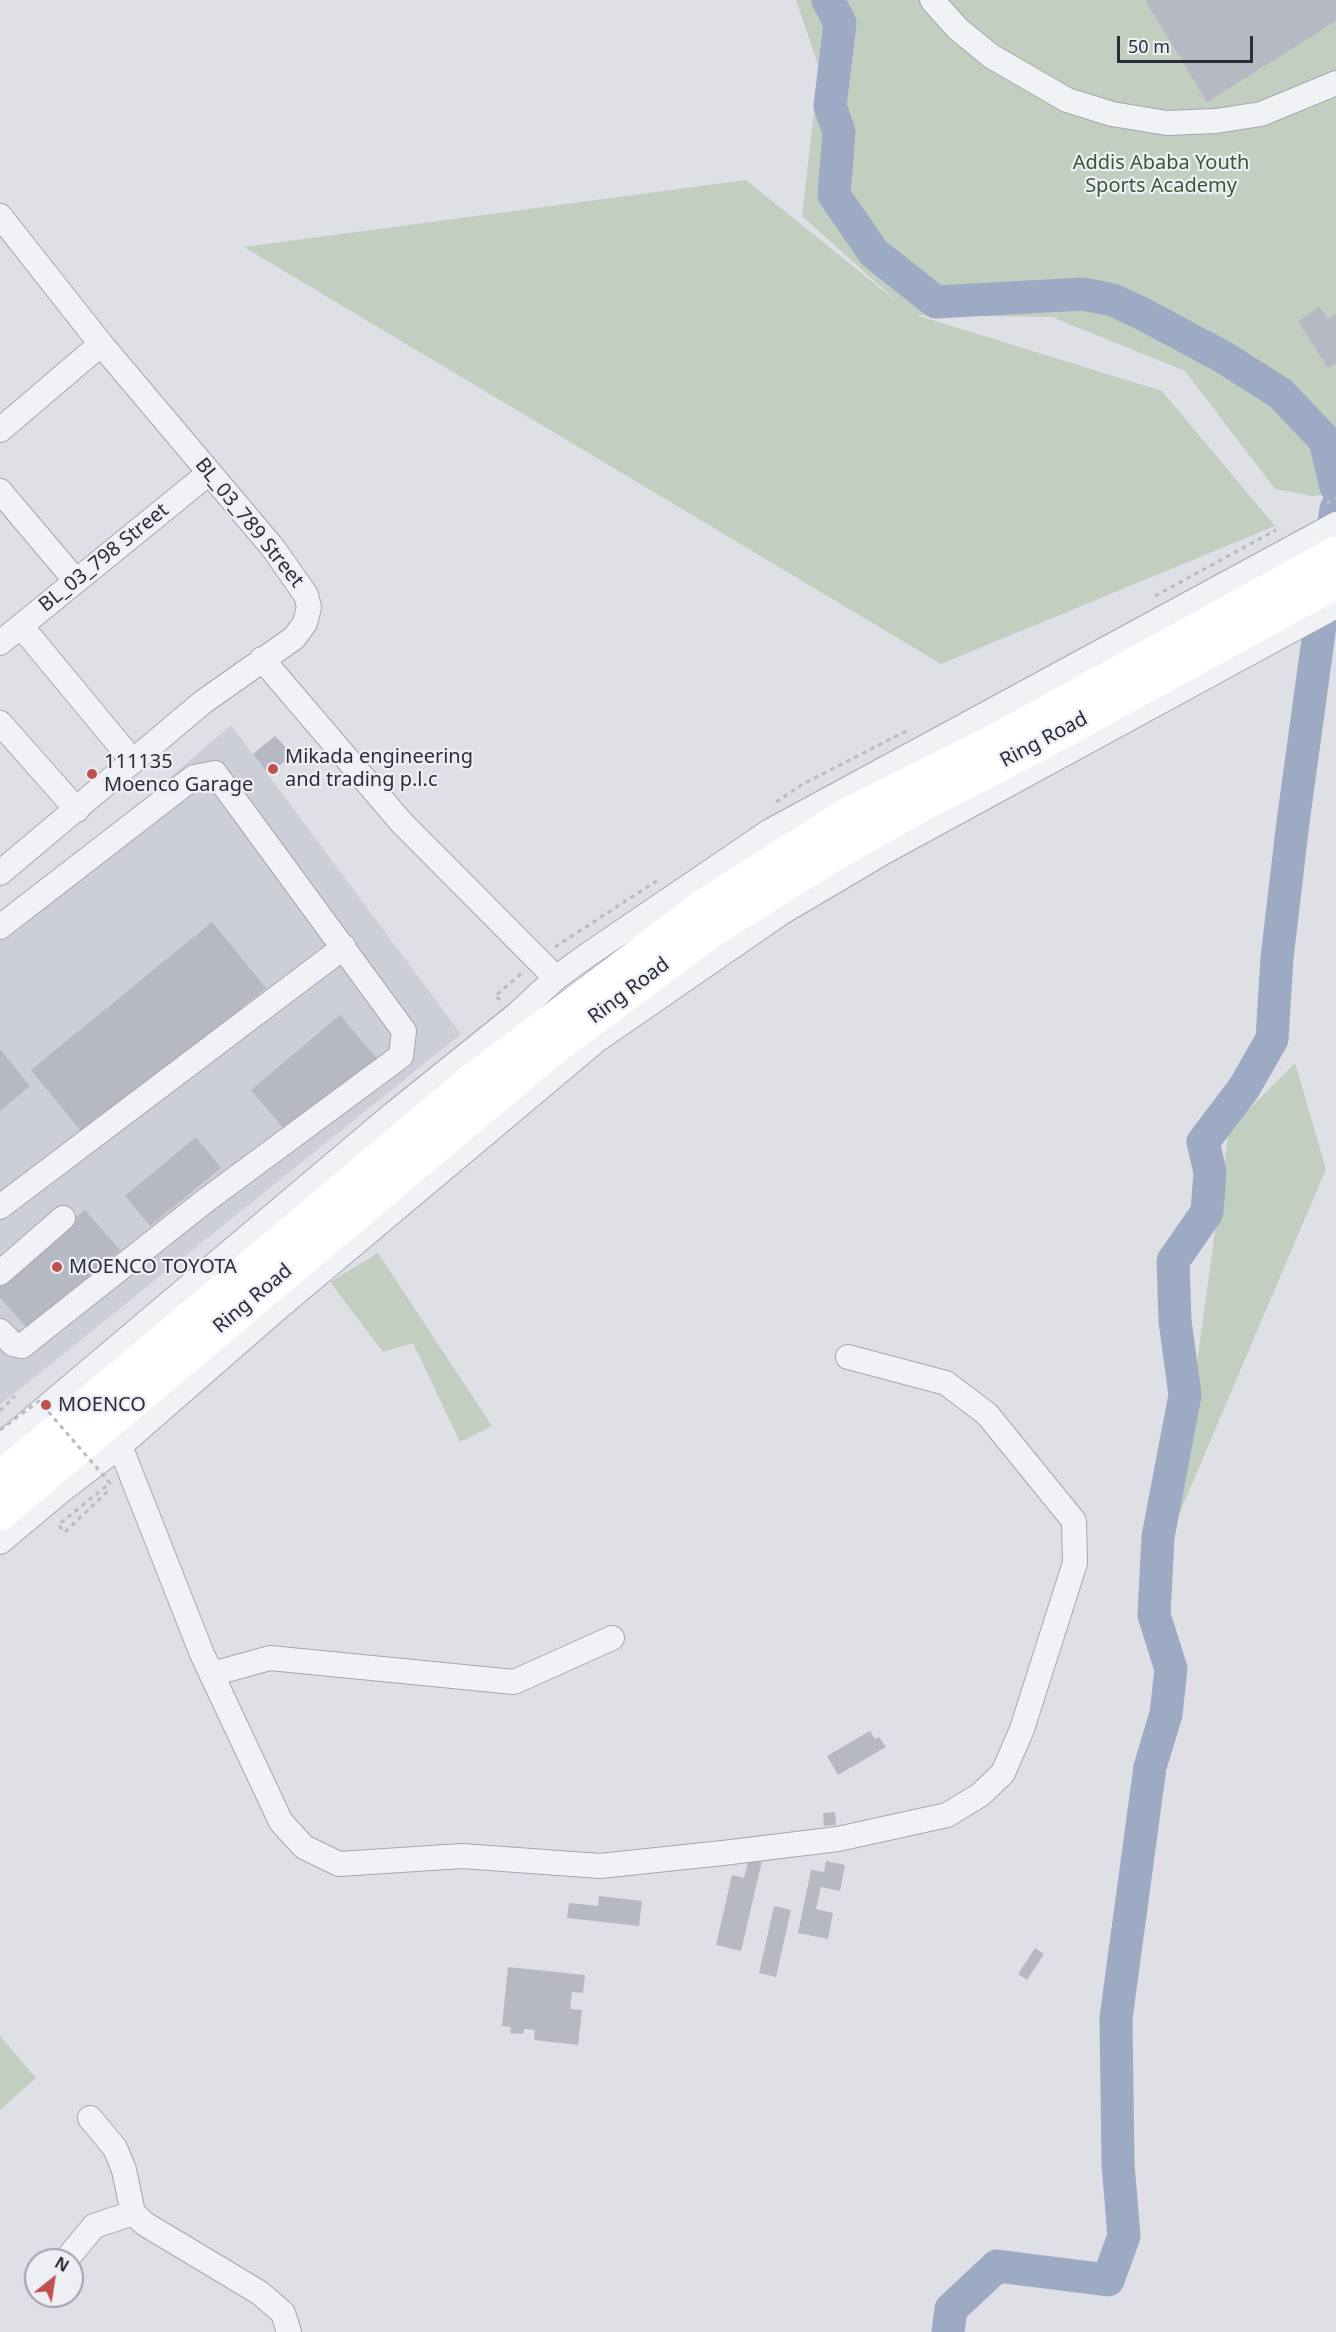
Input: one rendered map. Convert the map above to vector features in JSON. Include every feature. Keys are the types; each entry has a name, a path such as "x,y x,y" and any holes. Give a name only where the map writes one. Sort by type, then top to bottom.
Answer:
{"highway":[{"name":"Ring Road","path":"0,1514 541,1058 673,957 826,859 927,802 1042,743 1233,636 1321,607 1330,542"},
{"name":"Ring Road","path":"0,1478 466,1085 706,904 850,813 998,739 1330,542"}],"street":[{"path":"932,0 958,29 991,56 1067,100 1112,114 1167,123 1216,121 1261,114 1336,83"},
{"name":"BL_03_789 Street","path":"0,216 101,344 273,548 306,595 309,608 304,623 294,639 203,702 0,873"},
{"path":"0,430 101,344"},
{"name":"BL_03_798 Street","path":"0,643 209,473"},
{"path":"0,491 76,581"},
{"path":"0,1446 393,1114 516,1015 556,978 770,831 1330,542"},
{"name":"Ring Road","path":"0,1542 120,1446 525,1098 615,1027 781,913 876,857 1279,638 1321,607"},
{"path":"21,626 132,760"},
{"path":"262,659 401,822 556,978"},
{"path":"0,723 77,810"},
{"path":"0,927 194,777 215,773 404,1031 401,1056 205,1201 22,1346 13,1344 0,1331"},
{"path":"0,1207 344,947"},
{"path":"0,1274 63,1218"},
{"path":"120,1446 212,1674 281,1822 304,1847 339,1864 462,1856 600,1866 838,1839 947,1815 980,1795 1003,1773 1022,1729 1075,1563 1074,1521 987,1414 946,1383 848,1357"},
{"path":"212,1674 270,1658 514,1682 612,1638"},
{"path":"90,2118 114,2148 124,2170 133,2213 146,2224 260,2293 283,2313 290,2332"},
{"path":"76,2248 94,2226 133,2213"}],"path":[{"path":"1330,542 1336,498"},
{"path":"0,1412 15,1396"},
{"path":"0,1430 39,1401 110,1483 58,1525 65,1532 109,1490"}],"shaded area":[{"path":"231,725 461,1034 0,1405 0,924"}],"green space":[{"name":"Addis Ababa Youth Sports Academy","path":"796,0 1336,0 1336,493 1312,496 1275,489 1185,371 1052,317 916,315 1162,391 1275,526 941,664 244,247 746,180 900,304 802,216 819,68"},
{"path":"1295,1063 1326,1169 1175,1524 1229,1129"},
{"path":"378,1253 492,1426 460,1442 413,1343 383,1352 330,1282"},
{"path":"0,2036 36,2078 0,2110"}],"building":[{"path":"1145,0 1336,0 1336,21 1207,102"},
{"path":"1320,307 1328,319 1336,314 1336,363 1328,368 1298,321"},
{"path":"275,736 293,755 268,774 253,754"},
{"path":"212,922 266,988 85,1136 31,1070"},
{"path":"340,1015 378,1060 289,1135 251,1090"},
{"path":"0,1049 30,1086 0,1111"},
{"path":"196,1137 221,1168 150,1226 125,1196"},
{"path":"85,1210 120,1250 29,1330 0,1298 0,1284"},
{"path":"870,1731 875,1739 879,1737 886,1747 838,1775 827,1756"},
{"path":"835,1812 836,1825 824,1826 823,1813"},
{"path":"749,1858 762,1861 741,1951 716,1945 732,1875 744,1878"},
{"path":"826,1861 845,1865 840,1891 821,1887 816,1909 833,1913 828,1939 798,1933 811,1870 824,1872"},
{"path":"599,1896 642,1901 639,1926 567,1918 569,1903 598,1906"},
{"path":"774,1906 791,1910 776,1977 759,1973"},
{"path":"1035,1948 1044,1954 1027,1980 1018,1974"},
{"path":"508,1967 585,1975 583,1993 572,1992 570,2009 582,2010 578,2045 534,2040 535,2030 524,2029 523,2034 510,2033 511,2027 502,2026"}],"waterway":[{"path":"828,0 840,23 830,106 839,132 834,195 874,253 936,302 1083,294 1113,300 1143,314 1223,357 1280,393 1325,440 1336,487"},
{"path":"948,2332 951,2309 997,2266 1108,2280 1124,2236 1118,2164 1116,2018 1150,1767 1166,1714 1171,1669 1154,1615 1158,1537 1185,1395 1175,1321 1173,1261 1207,1212 1210,1172 1203,1142 1244,1088 1272,1039 1277,958 1293,822 1336,509"}],"place":[{"name":"Mikada engineering and trading p.l.c","path":"273,769"},
{"name":"111135 Moenco Garage","path":"92,774"},
{"name":"MOENCO TOYOTA","path":"57,1267"},
{"name":"MOENCO","path":"46,1405"}]}
